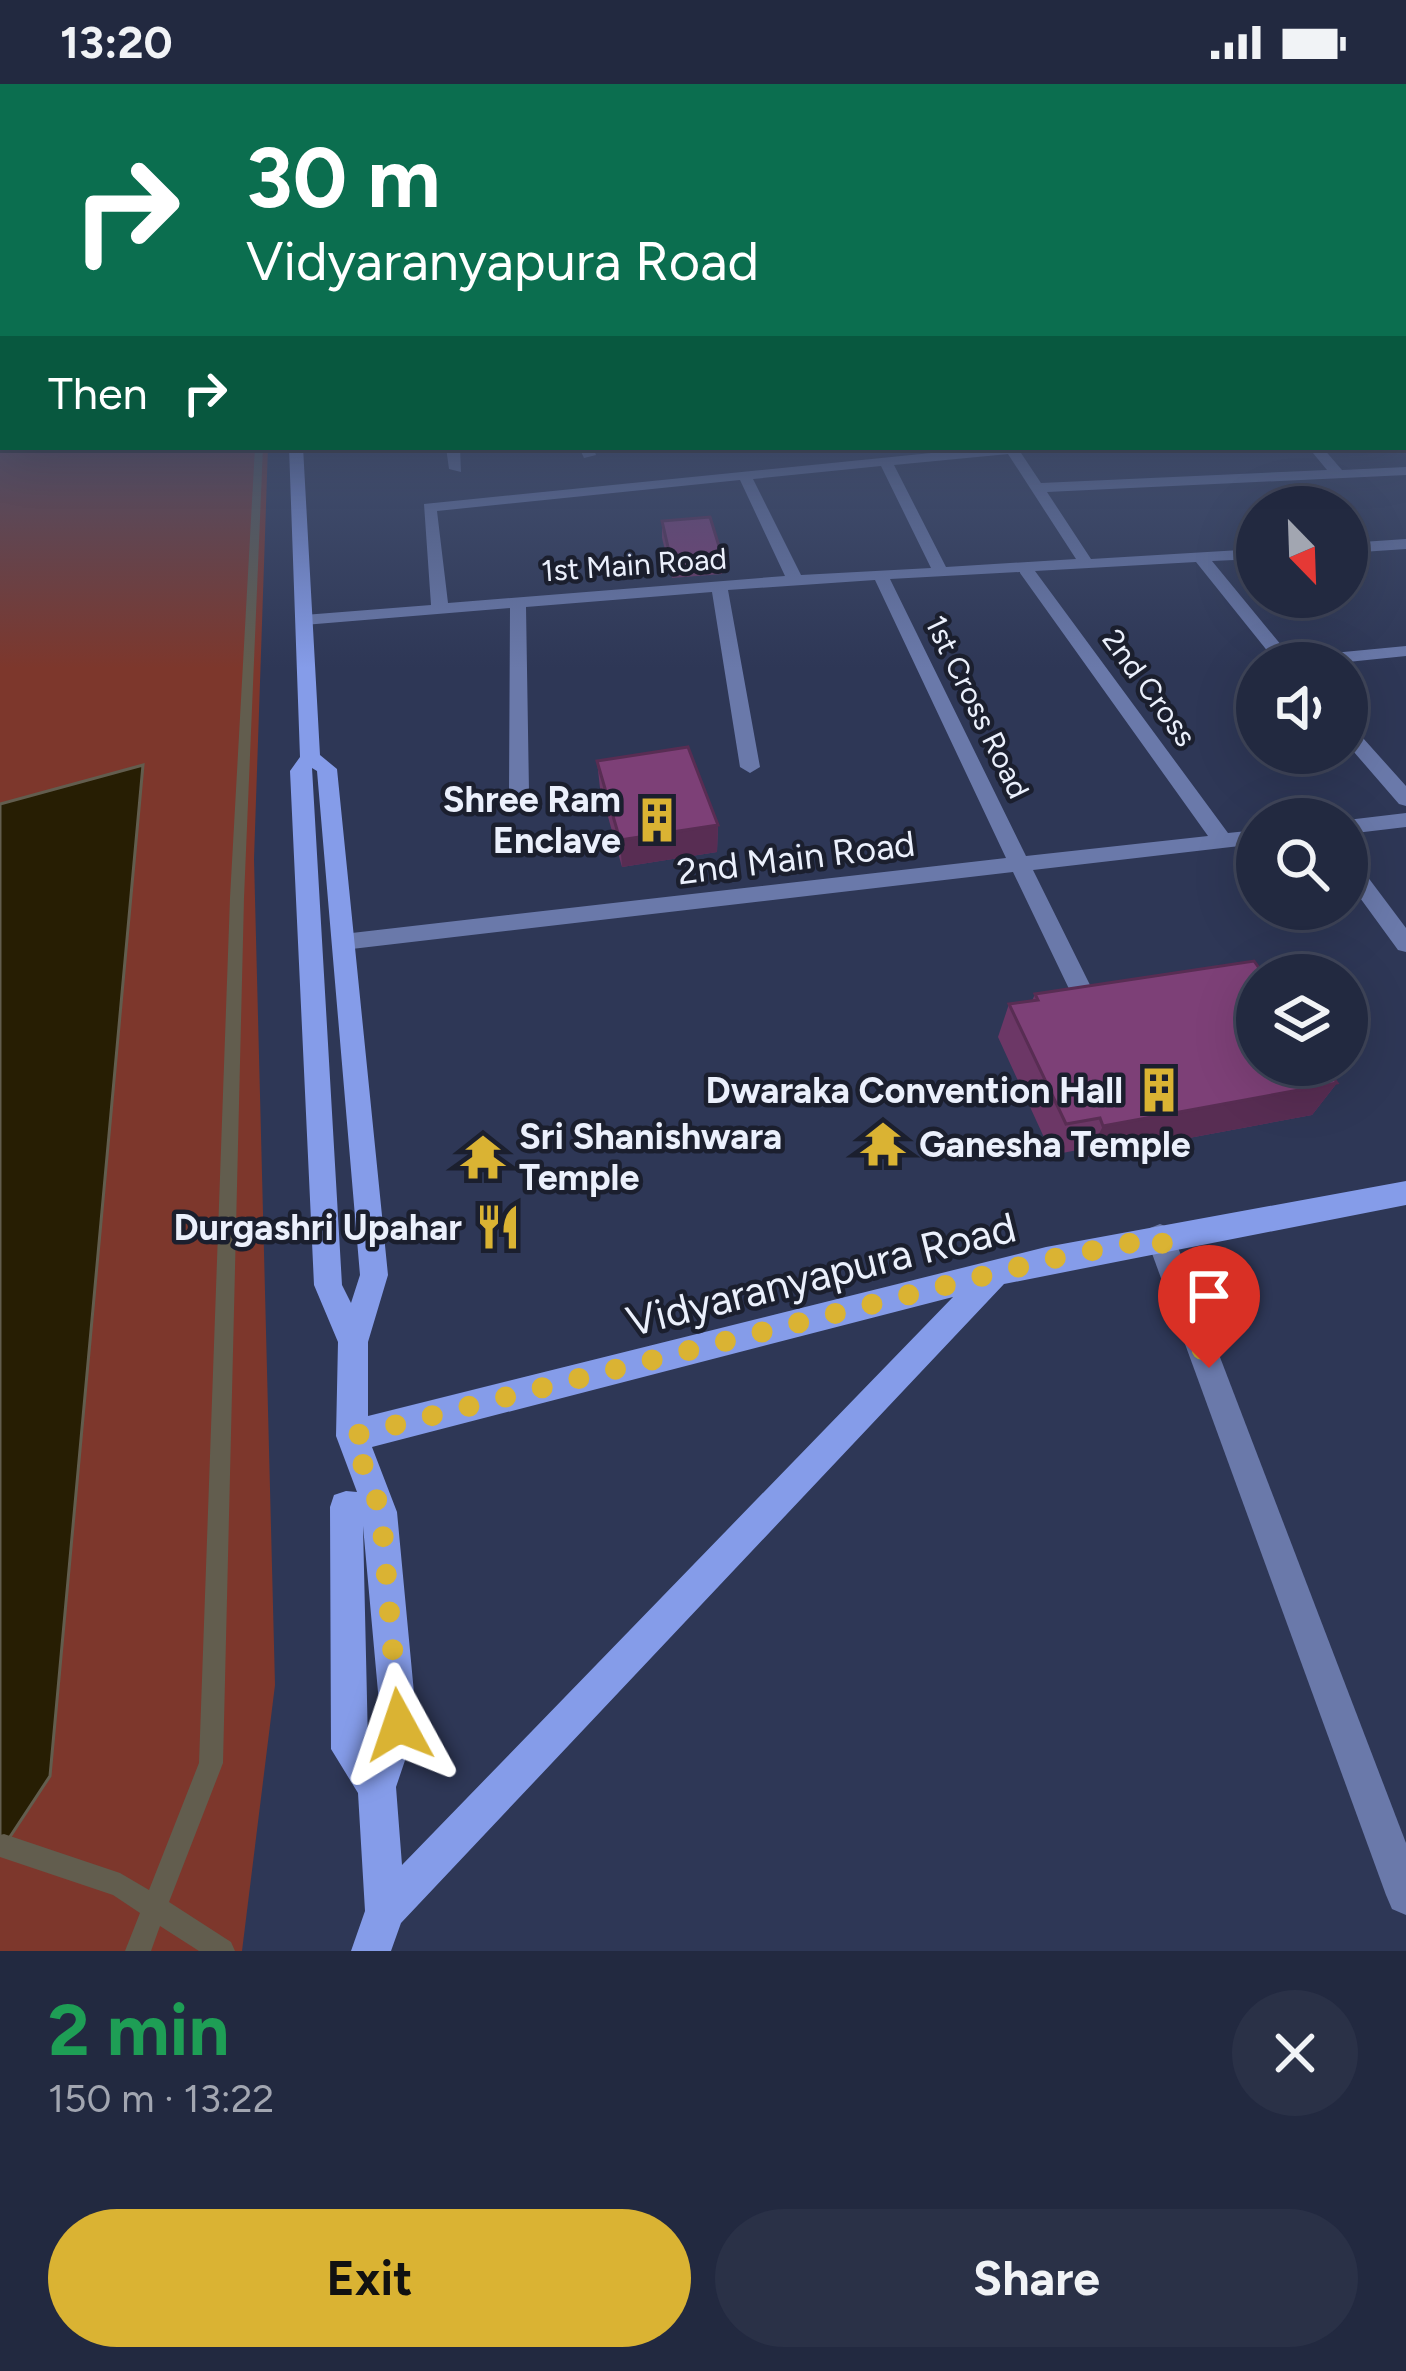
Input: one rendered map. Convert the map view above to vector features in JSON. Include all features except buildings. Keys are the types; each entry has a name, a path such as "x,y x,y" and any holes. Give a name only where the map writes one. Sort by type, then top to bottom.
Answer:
{"main road":[{"path":"298,494 310,757 300,771 328,1285 353,1342"},
{"path":"310,757 326,769 374,1275 353,1342 352,1436 381,1511 399,1725 377,1786 385,1912 371,1951"},
{"name":"Vidyaranyapura Road","path":"352,1436 996,1273 1160,1237 1406,1193"},
{"path":"385,1912 996,1273"},
{"path":"377,1786 350,1750 346,1507 381,1511"}],"street":[{"path":"440,607 429,507 575,494"},
{"path":"753,494 794,580"},
{"path":"902,494 942,574"},
{"path":"1039,494 1088,566"},
{"path":"1368,547 1406,544"},
{"name":"1st Main Road","path":"304,620 794,580 1236,556"},
{"path":"1201,558 1269,642"},
{"name":"2nd Cross","path":"1027,570 1223,841"},
{"name":"1st Cross Road","path":"880,577 1078,987"},
{"path":"718,586 750,767"},
{"path":"518,601 520,792"},
{"path":"1368,655 1406,651"},
{"path":"1368,756 1406,799"},
{"path":"1368,825 1406,820"},
{"name":"2nd Main Road","path":"343,942 1236,839"},
{"path":"1368,894 1406,944"},
{"path":"1160,1237 1406,1894"}],"shaded area":[{"path":"0,494 266,494 254,859 275,1685 242,1951 0,1951"},
{"path":"143,765 50,1776 0,1852 0,804"}],"waterway":[{"path":"155,1908 211,1763 237,898 257,494"},
{"path":"4,1846 120,1885 155,1908"},
{"path":"138,1951 155,1908"},
{"path":"155,1908 222,1951"}],"place":[{"name":"Shree Ram Enclave","path":"657,820"},
{"name":"Dwaraka Convention Hall","path":"1159,1090"},
{"name":"Ganesha Temple","path":"883,1144"},
{"name":"Sri Shanishwara Temple","path":"483,1157"},
{"name":"Durgashri Upahar","path":"498,1227"}],"route":[{"path":"399,1725 381,1511 352,1436 1046,1260 1160,1237 1209,1368"}]}
